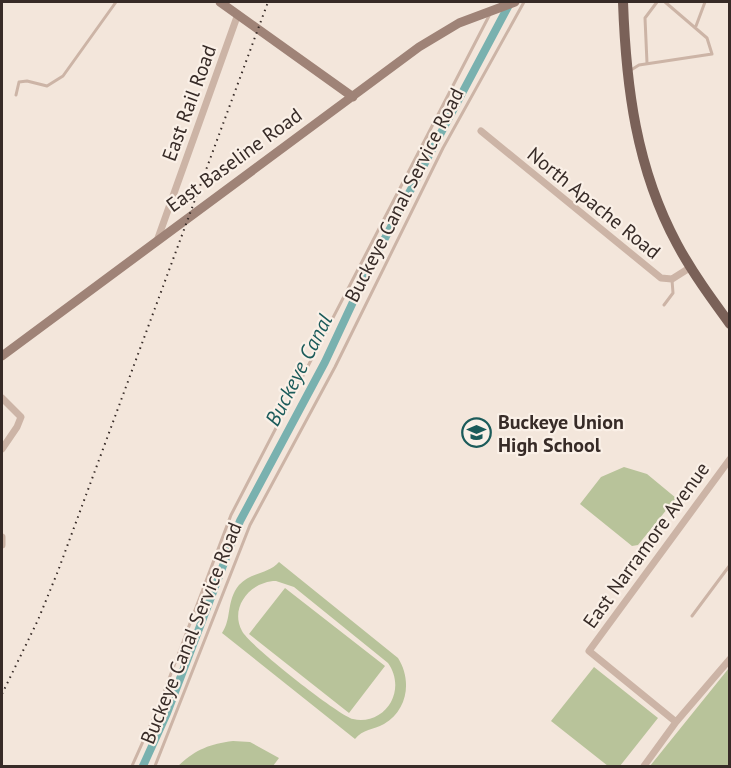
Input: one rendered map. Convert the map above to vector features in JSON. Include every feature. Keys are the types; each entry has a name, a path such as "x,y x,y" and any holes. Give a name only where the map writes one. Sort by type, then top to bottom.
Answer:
{"main road":[{"path":"220,2 353,97"},
{"name":"East Baseline Road","path":"2,356 158,238 419,47 459,23 495,6 515,2"},
{"path":"623,2 626,73 632,119 644,163 657,201 691,267 729,324"}],"street":[{"name":"East Rail Road","path":"158,238 238,14"},
{"name":"North Apache Road","path":"481,131 661,278 672,279 691,267"},
{"path":"2,398 21,417 2,449"},
{"name":"East Narramore Avenue","path":"676,722 589,651 729,459"},
{"path":"644,766 676,722 729,659"}],"lane":[{"path":"16,95 19,82 27,81 47,86 63,76 116,2"},
{"name":"Buckeye Canal Service Road","path":"154,766 249,525 334,367 443,148 524,2"},
{"path":"648,63 645,18 657,2"},
{"path":"626,73 639,64 712,54 708,38 665,2"},
{"path":"696,26 705,2"},
{"name":"Buckeye Canal Service Road","path":"132,766 158,708 231,515 495,6"},
{"path":"664,305 673,293 672,279"},
{"path":"693,616 729,565"}],"green space":[{"path":"624,467 647,474 676,498 638,545 632,546 580,504 601,477"},
{"path":"279,562 398,658 405,676 405,694 398,711 384,724 365,731 355,739 222,633 227,622 232,597 239,585","holes":["276,581 294,587 388,663 393,672 395,692 388,707 380,714 364,720 344,715 276,664 242,631 238,613 240,605 251,590 258,585"]},
{"path":"285,588 385,666 349,713 249,634"},
{"path":"594,667 658,718 620,766 608,766 551,721"},
{"path":"729,668 729,766 650,766"},
{"path":"233,741 250,742 279,758 273,766 178,766 203,749"}],"waterway":[{"name":"Buckeye Canal","path":"143,766 167,713 240,521 325,362 367,272 510,3"}],"railway":[{"path":"2,694 38,620 58,571 268,2"}],"place":[{"name":"Buckeye Union High School","path":"477,433"}]}
